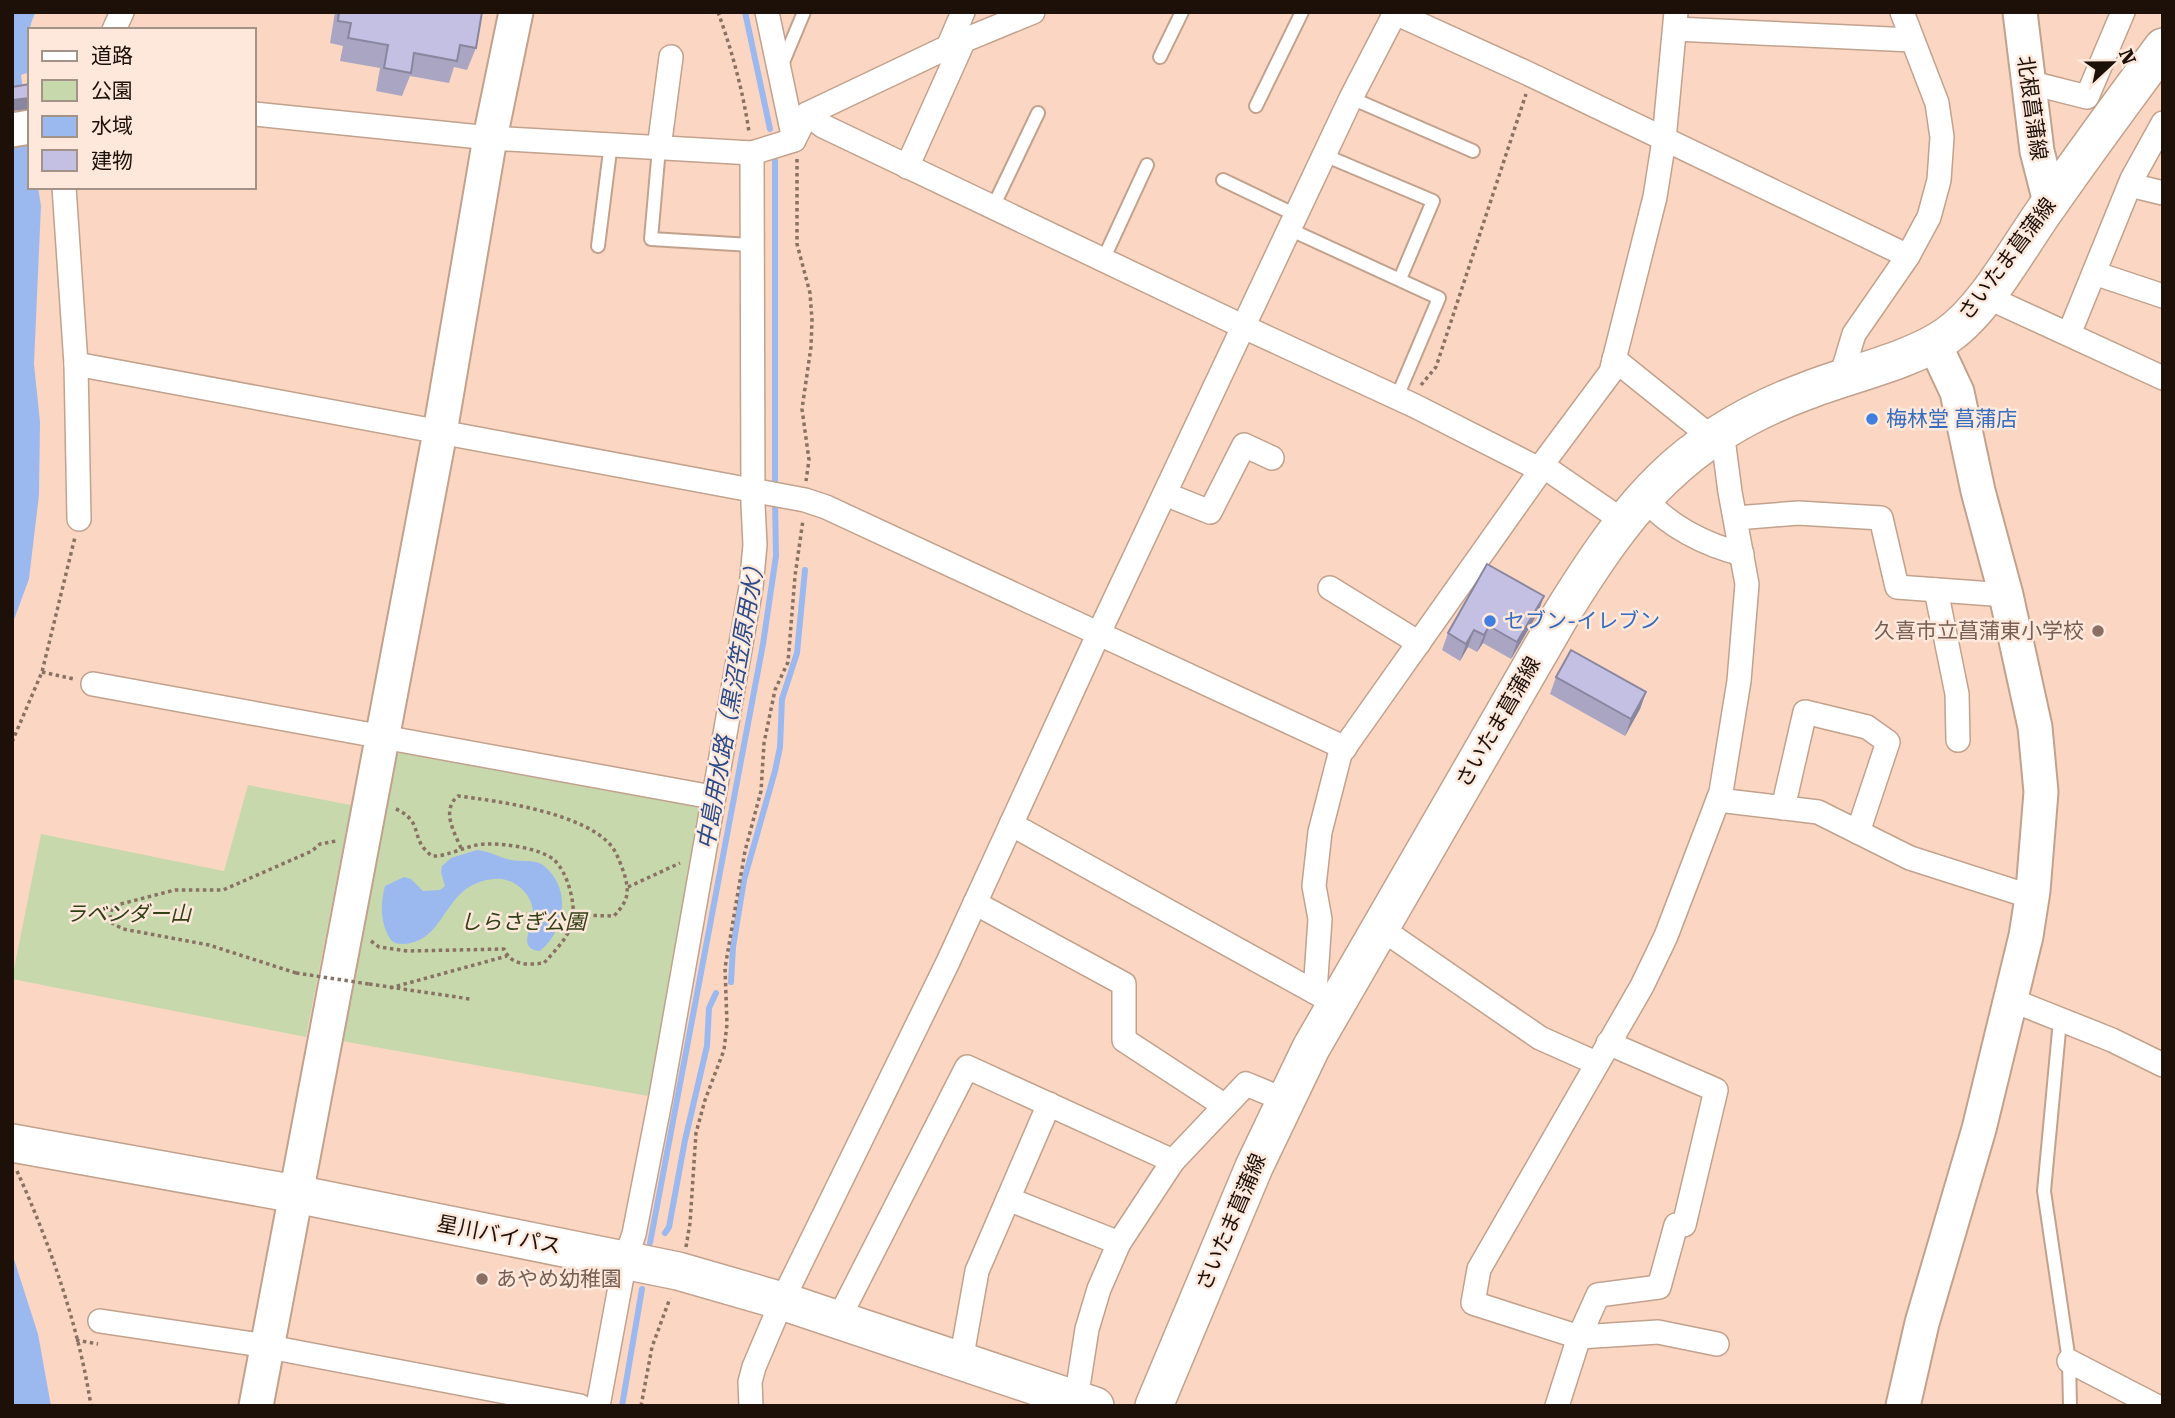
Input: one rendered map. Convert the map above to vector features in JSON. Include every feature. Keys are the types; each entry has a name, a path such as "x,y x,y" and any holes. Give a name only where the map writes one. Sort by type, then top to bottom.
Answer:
{"main road":[{"name":"さいたま菖蒲線","path":"1154,1406 1254,1167 1285,1100 1325,998 1379,927 1594,561 1633,509 1680,462 1716,434 1786,398 1934,343 1970,315 2163,47"},
{"name":"星川バイパス","path":"15,1157 296,1194 701,1276 1083,1404"}],"street":[{"path":"115,28 122,12"},
{"path":"256,1406 440,432 490,138 516,12"},
{"path":"767,12 790,141"},
{"path":"907,167 956,44 963,12"},
{"path":"256,114 490,138 756,151 790,141 807,114 956,44 1033,12"},
{"path":"1841,377 1853,334 1908,256 1929,217 1939,180 1942,136 1937,103 1902,12"},
{"name":"北根菖蒲線","path":"2020,12 2037,151 2050,202"},
{"path":"2028,82 2087,97 2123,12"},
{"path":"751,1406 750,1382 754,1367 782,1301 975,903 1098,635 1351,98 1394,13 1908,256"},
{"path":"1325,998 1320,919 1314,886 1320,832 1340,754 1611,372 1655,197 1664,140 1675,21 1912,40"},
{"path":"659,148 671,57"},
{"path":"807,114 823,126 907,167 1244,327 1397,396 1542,468 1633,509 1655,511 1687,532 1720,548 1742,554"},
{"path":"2069,334 2130,185 2162,128"},
{"path":"598,1406 625,1260 634,1234 661,1096 751,587 758,490 751,245 756,151"},
{"path":"2130,185 2163,193"},
{"path":"64,189 76,364 79,519"},
{"path":"2094,273 2163,296"},
{"path":"1985,296 2163,378"},
{"path":"1903,1406 1922,1323 1979,1129 2026,936 2041,792 2035,727 2006,595 1978,491 1956,392 1934,343"},
{"path":"1614,359 1716,434 1736,518 1747,584 1739,681 1718,800 1666,936 1642,986 1479,1269 1473,1303 1579,1337 1658,1332 1717,1344"},
{"path":"76,364 800,499 826,507 1345,748"},
{"path":"1165,494 1210,512 1244,445 1272,458"},
{"path":"1736,518 1798,513 1881,518 1897,587 2006,595"},
{"path":"1330,589 1419,643"},
{"path":"1936,590 1957,694 1958,740"},
{"path":"93,684 712,797"},
{"path":"1783,808 1805,712 1867,727 1888,743 1858,832"},
{"path":"1718,800 1818,812 1910,858 2032,897"},
{"path":"1011,824 1325,998"},
{"path":"975,903 1124,984 1124,1040 1225,1105"},
{"path":"1379,927 1540,1038 1602,1053 1716,1090 1684,1225 1676,1225 1659,1287 1598,1295 1579,1337 1557,1406"},
{"path":"2009,999 2112,1040 2163,1065"},
{"path":"838,1321 967,1067 1172,1161"},
{"path":"1083,1404 1087,1329 1099,1289 1119,1243 1172,1161 1246,1084 1285,1100"},
{"path":"961,1361 976,1271 1049,1104"},
{"path":"1008,1199 1119,1243"},
{"path":"100,1321 268,1347 580,1406"},
{"path":"2068,1360 2156,1406"}],"lane":[{"path":"779,74 804,12"},
{"path":"1160,57 1182,12"},
{"path":"1256,106 1303,12"},
{"path":"1351,98 1473,152"},
{"path":"993,207 1038,113"},
{"path":"598,246 611,143"},
{"path":"659,148 651,239 751,245"},
{"path":"1324,155 1433,201 1399,279"},
{"path":"1102,260 1147,165"},
{"path":"1223,180 1293,222 1439,298 1397,396"},
{"path":"2060,1020 2044,1191 2068,1360 2070,1406"}],"path":[{"path":"718,12 756,151"},
{"path":"1397,396 1416,391 1436,366 1488,202 1532,76"},
{"path":"685,1251 690,1223 696,1133 705,1100 722,1058 727,1034 724,982 734,905 761,790 764,743 775,690 788,662 800,499 809,460 802,409 812,320 810,293 797,244 797,160 790,141"},
{"path":"12,742 42,672 79,519"},
{"path":"42,672 93,684"},
{"path":"461,848 449,814 453,800 458,796 514,804 558,817 589,830 613,847 629,897 614,916 573,915"},
{"path":"368,933 379,947 390,949 504,949 515,963 544,964 572,927 574,905 569,887 553,859 527,848 486,844 461,848 440,857 432,856 420,843 413,820 407,814 386,804"},
{"path":"344,839 320,844 223,890 176,890 113,906 110,915 112,923 123,929 209,945 296,973 470,999"},
{"path":"628,887 686,860 701,863"},
{"path":"390,988 507,956"},
{"path":"15,1157 71,1318 91,1406"},
{"path":"641,1406 652,1347 671,1296"}],"green space":[{"name":"しらさぎ公園","path":"395,744 699,803 702,809 652,1094 648,1096 336,1040"},
{"name":"ラベンダー山","path":"248,785 351,805 306,1037 12,979 41,834 224,871"}],"water":[{"path":"12,12 36,12 28,28 28,73 21,75 24,96 12,98"},
{"path":"12,114 28,129 28,189 38,189 41,206 34,364 40,422 39,495 29,579 12,625"},
{"path":"477,850 512,860 536,862 553,875 562,897 562,909 560,921 548,943 540,951 529,946 527,936 533,912 530,900 519,886 502,879 483,881 466,889 432,931 415,942 403,944 391,940 382,916 385,886 404,877 411,879 423,891 440,890 445,886 442,866 451,858"},
{"path":"12,1253 38,1334 51,1406 14,1406"}],"building":[{"path":"339,12 482,12 476,48 460,45 457,61 414,53 411,73 384,68 388,45 348,38 351,23 338,21"},
{"path":"28,84 28,98 12,100 12,87"},
{"path":"1487,564 1544,596 1517,642 1489,626 1484,635 1474,630 1466,644 1448,633"},
{"path":"1571,650 1646,692 1631,719 1556,677"}],"waterway":[{"name":"中島用水路（黒沼笠原用水）","path":"745,12 770,129"},
{"name":"中島用水路（黒沼笠原用水）","path":"775,161 775,489"},
{"name":"中島用水路（黒沼笠原用水）","path":"650,1243 763,644 776,556 775,500"},
{"path":"731,982 733,947 744,880 775,771 780,747 782,699 797,653 805,570"},
{"path":"665,1233 669,1227 685,1140 707,1046 709,1008 716,993"},
{"name":"中島用水路（黒沼笠原用水）","path":"622,1406 642,1289"}],"place":[{"name":"梅林堂 菖蒲店","path":"1872,419"},
{"name":"セブン-イレブン","path":"1490,621"},
{"name":"久喜市立菖蒲東小学校","path":"2098,631"},
{"name":"あやめ幼稚園","path":"482,1279"}]}
